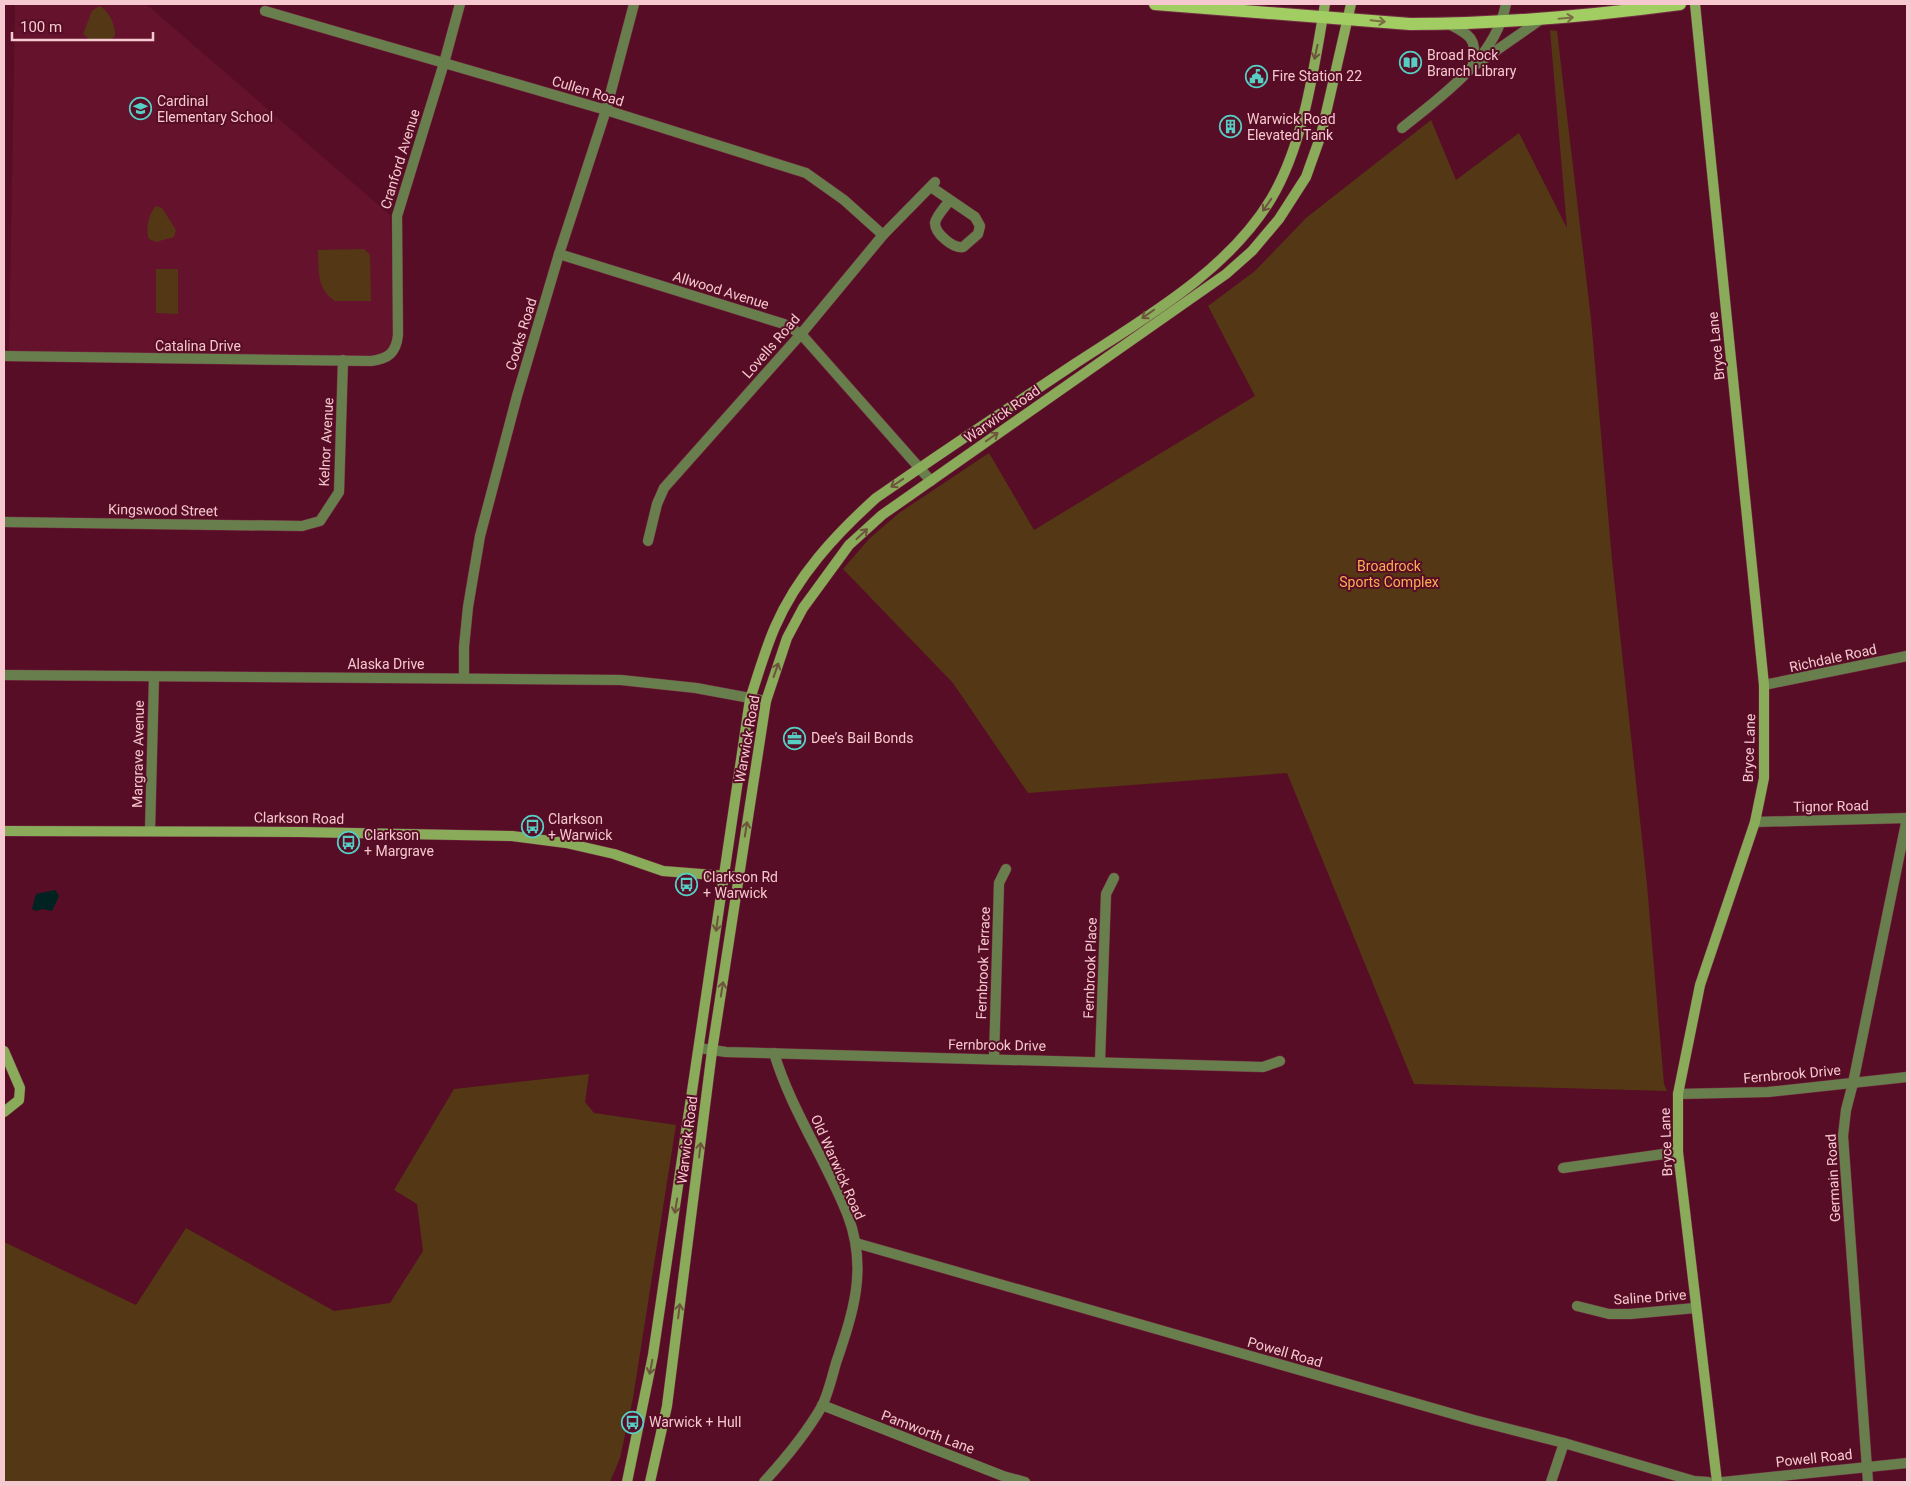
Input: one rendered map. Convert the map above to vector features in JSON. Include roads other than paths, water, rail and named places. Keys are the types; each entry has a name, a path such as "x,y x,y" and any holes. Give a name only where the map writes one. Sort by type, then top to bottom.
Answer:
{"main road":[{"path":"1155,4 1324,10 1348,18 1410,24 1540,20 1680,4"},
{"name":"Warwick Road","path":"650,1482 667,1406 712,1051 766,702 787,638 820,583 849,545 882,515 1226,274 1252,251 1279,219 1306,178 1321,135 1351,4"},
{"name":"Bryce Lane","path":"1695,4 1764,685 1764,778 1755,822 1700,985 1678,1094 1678,1152 1717,1482"},
{"name":"Warwick Road","path":"627,1482 653,1356 750,699 775,627 795,588 840,530 876,498 1124,332 1213,269 1227,254 1271,199 1297,141 1324,10"},
{"name":"Clarkson Road","path":"4,831 512,836 576,845 614,854 663,871 738,877"},
{"path":"4,1052 20,1088 19,1100 4,1112"}],"street":[{"name":"Cranford Avenue","path":"391,356 395,349 398,335 396,216 444,63 460,4"},
{"name":"Cooks Road","path":"464,678 464,646 467,615 480,536 517,396 606,110 634,4"},
{"path":"1402,128 1462,79 1472,68 1503,22 1506,4"},
{"name":"Cullen Road","path":"265,11 606,110 806,173 844,200 883,235"},
{"path":"1472,68 1493,56 1540,20"},
{"path":"1449,24 1466,33 1474,42 1476,50 1472,68"},
{"name":"Lovells Road","path":"648,541 657,504 664,488 800,334 883,235 933,185 950,200"},
{"path":"950,200 975,217 980,226 978,234 963,248 956,247 940,234 936,226 936,220 950,200"},
{"name":"Allwood Avenue","path":"560,254 784,324 800,334 931,481"},
{"name":"Catalina Drive","path":"4,356 371,361 391,356"},
{"name":"Kelnor Avenue","path":"320,520 339,492 343,360"},
{"name":"Kingswood Street","path":"4,522 302,526 320,520"},
{"name":"Richdale Road","path":"1764,685 1907,656"},
{"name":"Alaska Drive","path":"4,675 621,680 696,688 766,702"},
{"name":"Margrave Avenue","path":"150,831 154,677"},
{"name":"Tignor Road","path":"1755,822 1907,818"},
{"name":"Germain Road","path":"1868,1482 1865,1466 1843,1136 1846,1110 1907,818"},
{"name":"Fernbrook Terrace","path":"994,1059 1000,883 1006,869"},
{"name":"Fernbrook Place","path":"1100,1061 1106,894 1114,878"},
{"name":"Fernbrook Drive","path":"699,1048 712,1051 1263,1067 1280,1061"},
{"name":"Old Warwick Road","path":"764,1482 790,1452 822,1406 854,1308 857,1280 856,1243 848,1217 826,1165 781,1076 774,1053"},
{"name":"Fernbrook Drive","path":"1678,1094 1768,1092 1907,1077"},
{"path":"1563,1168 1678,1152"},
{"name":"Powell Road","path":"856,1243 1455,1415 1564,1443 1694,1481 1708,1482"},
{"name":"Saline Drive","path":"1577,1306 1609,1314 1695,1308"},
{"name":"Pamworth Lane","path":"822,1406 1001,1479 1025,1482"},
{"path":"1551,1482 1564,1443"},
{"name":"Powell Road","path":"1723,1482 1907,1463"}],"water":[{"path":"55,890 59,896 52,911 43,909 36,911 32,909 36,894"}],"place":[{"name":"Broad Rock Branch Library","path":"1411,63"},
{"name":"Fire Station 22","path":"1256,76"},
{"name":"Cardinal Elementary School","path":"141,109"},
{"name":"Warwick Road Elevated Tank","path":"1231,127"},
{"name":"Dee’s Bail Bonds","path":"795,738"},
{"name":"Clarkson + Warwick","path":"532,827"},
{"name":"Clarkson + Margrave","path":"348,843"},
{"name":"Clarkson Rd + Warwick","path":"687,885"},
{"name":"Warwick + Hull","path":"633,1422"}],"park label":[{"name":"Broadrock Sports Complex","path":"1389,574"}]}
